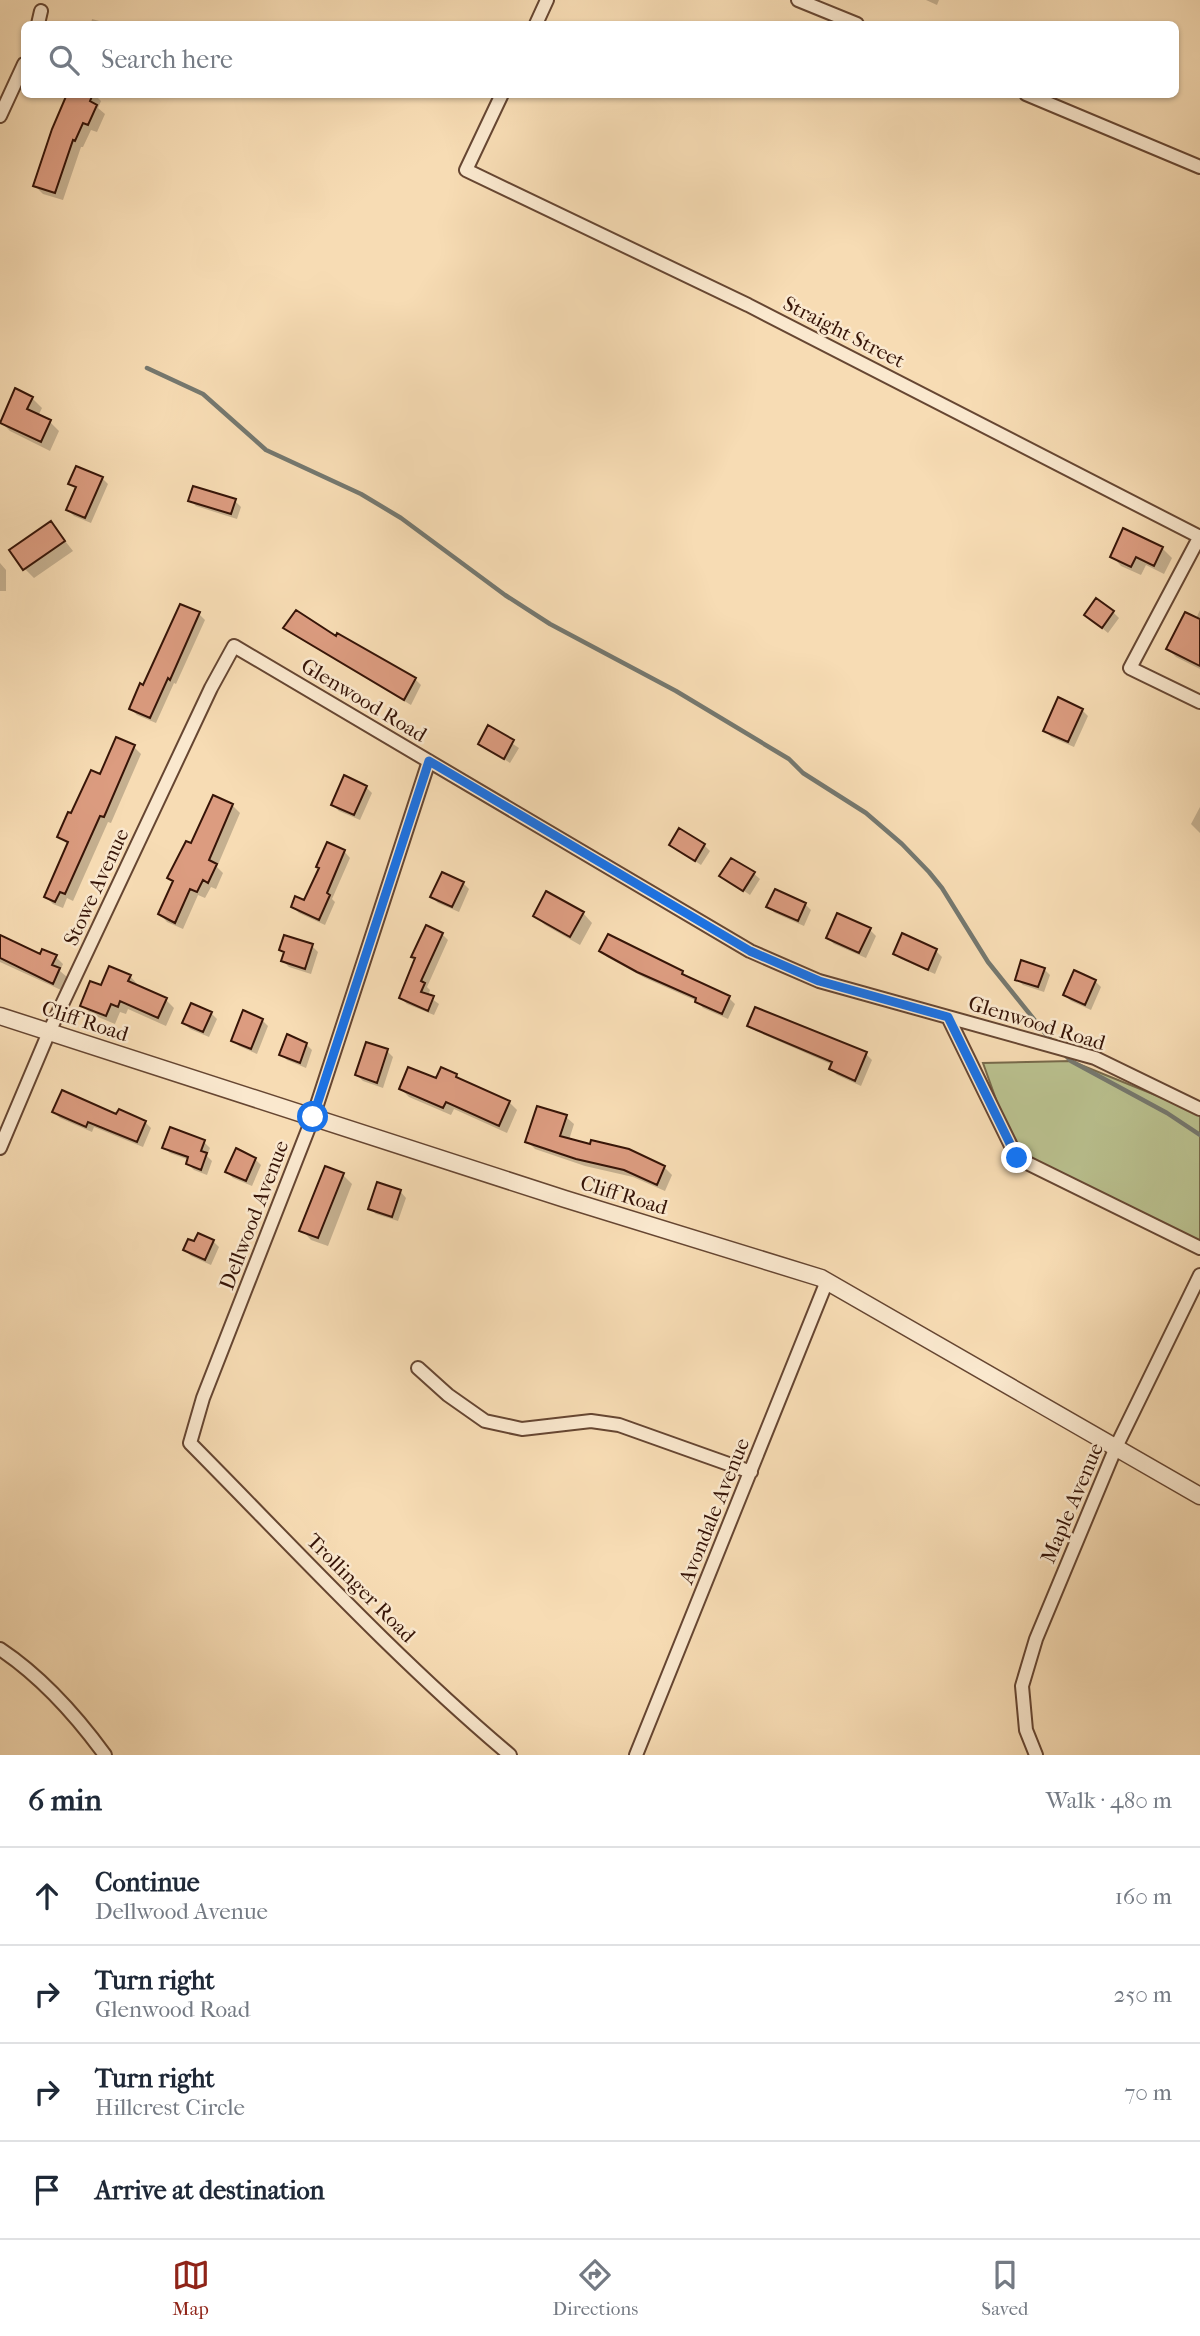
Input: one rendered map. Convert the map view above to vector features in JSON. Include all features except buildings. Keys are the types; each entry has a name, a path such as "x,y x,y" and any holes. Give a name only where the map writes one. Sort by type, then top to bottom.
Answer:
{"street":[{"path":"537,21 547,0"},
{"path":"798,0 850,21"},
{"path":"39,21 41,11"},
{"path":"0,116 21,70"},
{"name":"Straight Street","path":"500,98 466,170 748,305 1200,536"},
{"path":"1036,98 1200,167"},
{"path":"1200,536 1130,668 1200,702"},
{"name":"Glenwood Road","path":"234,646 750,951 819,981 1095,1058 1200,1109"},
{"name":"Stowe Avenue","path":"0,1147 49,1032 211,688 234,646"},
{"name":"Dellwood Avenue","path":"190,1443 203,1398 313,1117 429,761"},
{"name":"Cliff Road","path":"0,1016 827,1282 1200,1496"},
{"path":"948,1017 1017,1158 1200,1248"},
{"name":"Maple Avenue","path":"1036,1755 1026,1730 1021,1686 1036,1639 1116,1447 1200,1275"},
{"name":"Avondale Avenue","path":"636,1755 827,1282"},
{"path":"418,1368 448,1395 485,1421 522,1429 591,1422 620,1425 751,1472"},
{"name":"Trollinger Road","path":"190,1443 410,1665 510,1755"},
{"path":"0,1649 20,1662 55,1694 105,1755"}],"green space":[{"path":"1071,1061 1200,1113 1200,1248 1017,1158 983,1063"}],"waterway":[{"path":"147,368 203,394 266,450 361,494 401,518 505,595 550,624 676,691 789,759 803,773 866,813 929,872 942,888 988,962 1053,1043"},
{"path":"1064,1054 1071,1061 1167,1113 1200,1135"}],"route":[{"path":"313,1117 429,761 750,951 819,981 948,1017 1017,1158"}]}
